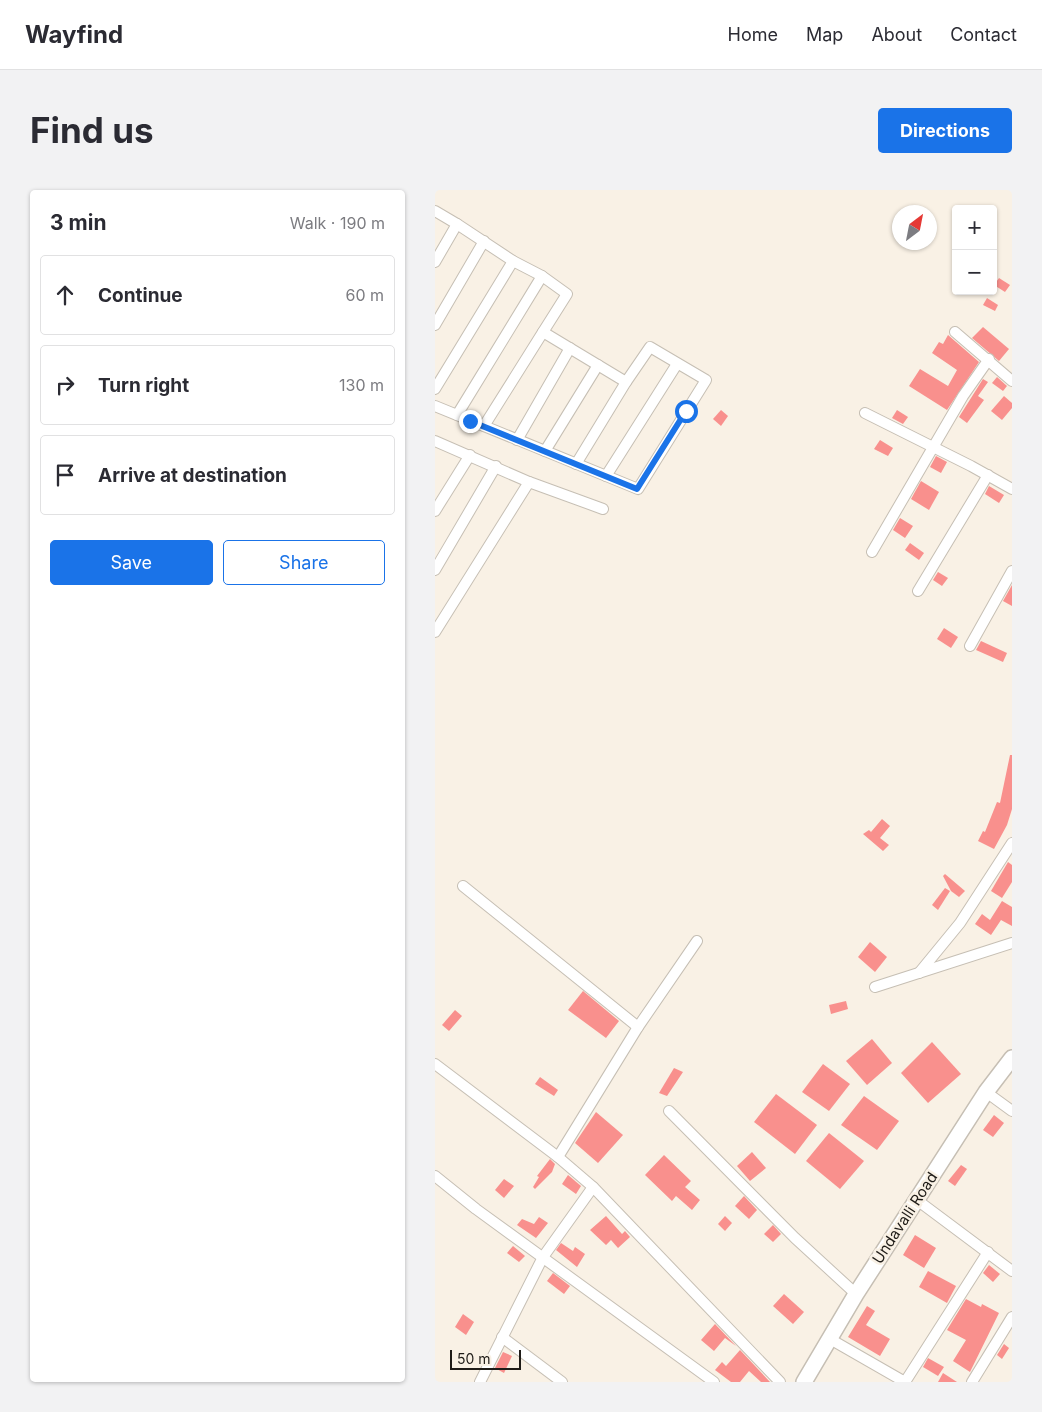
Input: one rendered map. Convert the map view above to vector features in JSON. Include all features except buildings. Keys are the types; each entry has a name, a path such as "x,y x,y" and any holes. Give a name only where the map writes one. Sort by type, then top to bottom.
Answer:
{"main road":[{"name":"Undavalli Road","path":"803,1382 856,1294 986,1092 1012,1058"}],"street":[{"path":"435,211 513,261 542,276 567,294 484,426"},
{"path":"435,262 457,224"},
{"path":"435,325 484,241"},
{"path":"435,389 513,261"},
{"path":"457,415 542,276"},
{"path":"543,332 626,382"},
{"path":"955,332 989,359 1012,381"},
{"path":"435,406 517,440 637,489 706,380 650,347 626,382 576,464"},
{"path":"517,440 570,348"},
{"path":"872,552 963,396 989,359"},
{"path":"606,476 677,364"},
{"path":"545,451 598,365"},
{"path":"865,413 1012,489"},
{"path":"436,444 470,455 529,482 603,509"},
{"path":"435,511 470,455"},
{"path":"435,570 496,466"},
{"path":"918,591 988,475"},
{"path":"435,632 529,482"},
{"path":"970,646 1012,571"},
{"path":"919,973 960,924 1012,843"},
{"path":"463,886 638,1027"},
{"path":"558,1157 638,1027 697,941"},
{"path":"875,987 1012,943"},
{"path":"435,1064 558,1157 593,1187 780,1382"},
{"path":"986,1092 1012,1111"},
{"path":"669,1111 795,1238 856,1294"},
{"path":"435,1176 476,1210 714,1382"},
{"path":"480,1382 543,1257 593,1187"},
{"path":"917,1200 1012,1271"},
{"path":"830,1339 905,1382 988,1252"},
{"path":"972,1382 1011,1322"},
{"path":"502,1337 561,1382"}],"route":[{"path":"470,421 637,489 686,411"}]}
